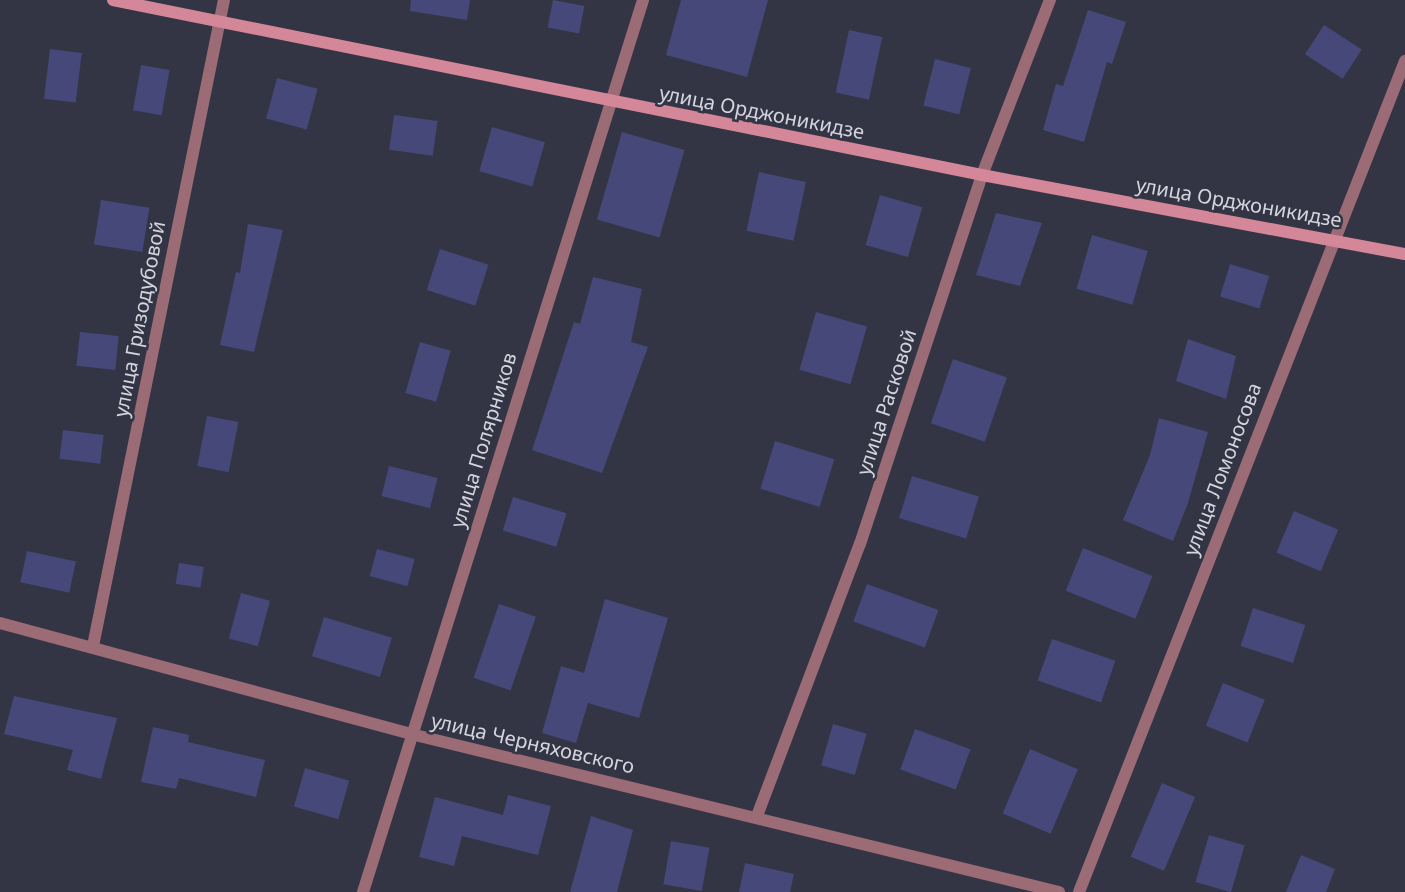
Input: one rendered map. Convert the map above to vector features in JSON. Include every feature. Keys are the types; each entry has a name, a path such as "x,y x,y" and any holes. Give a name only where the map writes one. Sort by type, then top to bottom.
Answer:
{"main road":[{"name":"улица Орджоникидзе","path":"113,0 982,175 1405,254"}],"street":[{"name":"улица Гризодубовой","path":"93,646 224,0"},
{"name":"улица Полярников","path":"363,892 608,101 643,0"},
{"name":"улица Расковой","path":"758,816 860,544 982,175 1050,0"},
{"name":"улица Ломоносова","path":"1079,892 1332,239 1405,61"},
{"name":"улица Черняховского","path":"0,623 93,646 411,734 758,816 1059,892"}],"building":[{"path":"411,0 470,0 467,20 410,11"},
{"path":"553,0 584,6 579,34 548,27"},
{"path":"681,0 768,0 747,77 666,55"},
{"path":"1088,10 1126,22 1112,64 1107,62 1084,142 1043,130 1056,84 1063,86"},
{"path":"1324,25 1362,50 1343,79 1305,54"},
{"path":"849,30 882,37 869,100 836,93"},
{"path":"50,49 82,53 76,103 44,99"},
{"path":"935,59 971,68 959,115 923,106"},
{"path":"141,65 170,70 162,115 133,110"},
{"path":"277,78 318,89 307,129 266,119"},
{"path":"394,115 438,121 433,156 389,150"},
{"path":"492,127 545,142 532,186 479,171"},
{"path":"622,132 684,150 659,237 597,219"},
{"path":"759,172 806,182 793,241 747,231"},
{"path":"880,195 922,207 908,257 866,245"},
{"path":"101,200 149,208 142,252 94,244"},
{"path":"996,213 1042,223 1020,286 976,275"},
{"path":"248,224 283,230 254,352 220,345 236,272 240,273"},
{"path":"1092,235 1148,251 1132,305 1077,289"},
{"path":"440,249 489,265 475,306 427,290"},
{"path":"1230,264 1269,276 1259,309 1220,297"},
{"path":"593,277 642,289 631,342 648,347 602,473 532,450 574,322 580,324"},
{"path":"816,312 867,327 850,384 799,370"},
{"path":"80,332 119,336 115,370 76,366"},
{"path":"1188,339 1236,356 1226,399 1176,381"},
{"path":"420,342 451,351 436,402 405,393"},
{"path":"953,359 1007,378 985,442 931,423"},
{"path":"207,416 238,422 229,472 197,466"},
{"path":"1159,418 1208,432 1188,503 1173,541 1123,520 1150,455"},
{"path":"63,430 104,435 100,464 59,459"},
{"path":"775,441 834,459 820,507 760,489"},
{"path":"389,466 438,478 430,508 382,496"},
{"path":"912,476 979,496 966,539 899,518"},
{"path":"513,497 567,513 556,547 503,530"},
{"path":"1294,511 1338,530 1321,571 1276,552"},
{"path":"1083,548 1153,576 1135,619 1066,591"},
{"path":"377,549 415,559 407,586 370,576"},
{"path":"27,551 76,561 69,593 20,582"},
{"path":"179,563 204,567 200,588 176,584"},
{"path":"867,584 938,610 925,648 853,622"},
{"path":"241,593 270,601 258,646 229,638"},
{"path":"605,599 668,618 639,718 588,703 576,743 542,733 561,666 584,673"},
{"path":"499,604 536,617 510,690 474,678"},
{"path":"1253,608 1305,625 1293,663 1241,646"},
{"path":"324,617 392,638 380,677 312,656"},
{"path":"1052,639 1115,661 1101,702 1038,681"},
{"path":"1223,683 1265,700 1247,743 1206,726"},
{"path":"14,696 117,718 101,779 67,770 73,750 4,734"},
{"path":"833,724 867,734 855,775 821,765"},
{"path":"153,727 189,735 188,742 265,760 256,797 179,778 176,789 141,782"},
{"path":"915,729 970,749 956,790 900,769"},
{"path":"1030,749 1078,769 1051,834 1003,813"},
{"path":"305,768 349,781 338,819 294,806"},
{"path":"1162,783 1195,797 1164,871 1131,857"},
{"path":"508,795 551,806 538,855 462,836 454,866 419,857 435,797 503,815"},
{"path":"591,816 633,830 617,892 570,892"},
{"path":"1209,835 1245,845 1231,892 1195,882"},
{"path":"671,841 709,848 702,891 663,884"},
{"path":"1301,855 1335,869 1326,892 1286,892"},
{"path":"745,863 794,874 790,892 739,892"}]}
